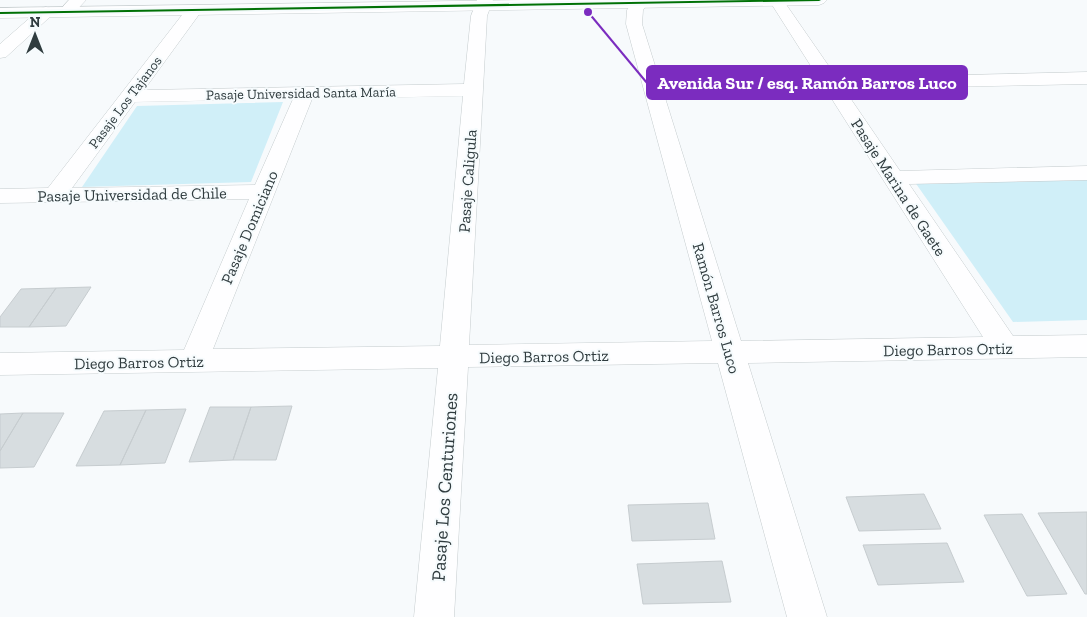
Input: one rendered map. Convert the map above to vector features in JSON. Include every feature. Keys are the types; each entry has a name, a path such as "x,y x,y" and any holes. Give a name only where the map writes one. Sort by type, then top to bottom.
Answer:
{"street":[{"path":"66,12 78,0"},
{"path":"0,13 484,3 819,0"},
{"name":"Pasaje Marina de Gaete","path":"776,1 1004,347"},
{"name":"Ramón Barros Luco","path":"640,2 633,17 634,24 807,617"},
{"name":"Pasaje Caligula","path":"454,357 479,16 484,3"},
{"name":"Pasaje Los Tajanos","path":"55,195 195,9"},
{"path":"0,53 46,12"},
{"path":"831,84 1087,78"},
{"name":"Pasaje Universidad Santa María","path":"130,96 473,90"},
{"name":"Pasaje Domiciano","path":"194,361 305,93"},
{"path":"893,178 1087,173"},
{"name":"Pasaje Universidad de Chile","path":"0,196 264,192"},
{"name":"Diego Barros Ortiz","path":"0,364 1087,346"},
{"name":"Pasaje Los Centuriones","path":"434,617 454,357"}],"shaded area":[{"path":"283,102 251,182 82,187 137,106"},
{"path":"1087,176 1087,320 1013,322 912,178"}],"building":[{"path":"91,287 66,326 29,327 56,288"},
{"path":"56,288 29,327 0,327 0,317 21,289"},
{"path":"292,406 276,460 233,460 251,407"},
{"path":"210,407 251,407 233,460 189,462"},
{"path":"186,409 165,463 120,465 146,410"},
{"path":"146,410 120,465 76,466 104,411"},
{"path":"23,413 0,451 0,414"},
{"path":"23,413 64,413 34,467 0,468 0,451"},
{"path":"924,494 941,529 859,531 846,497"},
{"path":"708,503 715,539 632,541 628,505"},
{"path":"1087,512 1087,594 1085,594 1038,513"},
{"path":"1022,514 1067,594 1027,596 984,515"},
{"path":"947,543 964,582 878,585 863,545"},
{"path":"722,561 731,602 643,604 637,564"}],"transit line":[{"path":"0,13 819,0"}],"place":[{"name":"Avenida Sur / esq. Ramón Barros Luco","path":"588,12"}]}
